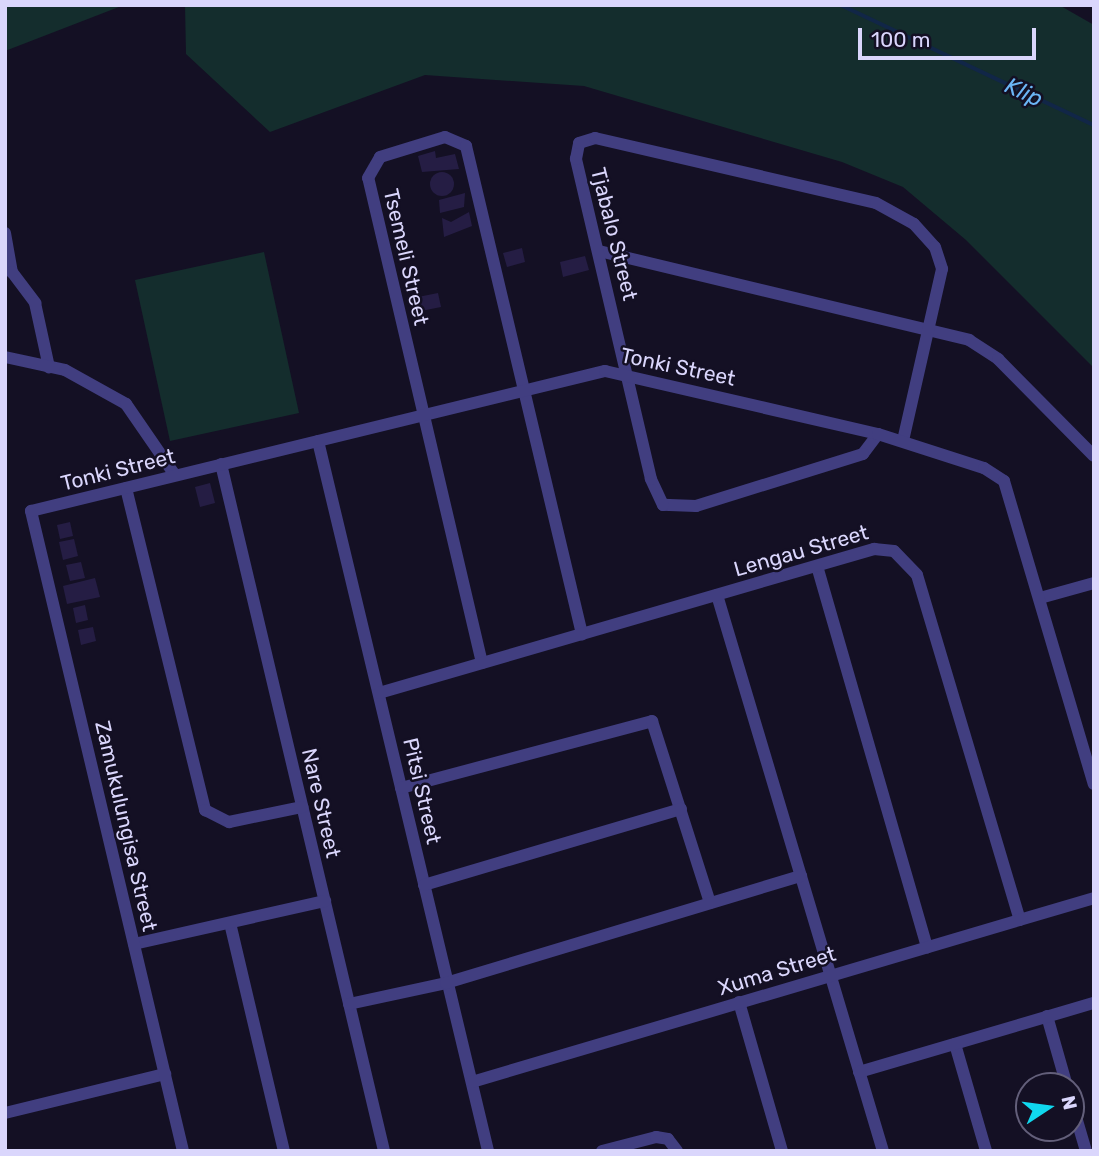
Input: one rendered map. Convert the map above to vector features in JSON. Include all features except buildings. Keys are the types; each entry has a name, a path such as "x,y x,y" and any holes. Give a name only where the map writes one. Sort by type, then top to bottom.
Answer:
{"street":[{"name":"Tsemeli Street","path":"482,663 368,171 380,157 445,137 466,146 582,634"},
{"name":"Tjabalo Street","path":"878,434 863,454 671,509 653,488 576,159 578,146 592,137 876,203 903,215 931,241 942,263 902,440"},
{"path":"5,233 12,272 35,303 49,367"},
{"path":"599,251 929,328 990,352 1094,456"},
{"path":"5,357 49,367 125,404 175,475"},
{"name":"Tonki Street","path":"30,511 524,391 627,371 902,440 1000,477 1040,598 1094,784"},
{"name":"Pitsi Street","path":"318,441 488,1151"},
{"name":"Nare Street","path":"221,464 384,1151"},
{"path":"126,488 205,810 229,822 303,807"},
{"name":"Zamukulungisa Street","path":"30,511 183,1151"},
{"name":"Lengau Street","path":"379,693 883,548 902,554 915,569 1020,920"},
{"path":"817,566 927,947"},
{"path":"1040,598 1094,583"},
{"path":"717,595 883,1151"},
{"path":"401,788 646,719 657,726 709,903"},
{"path":"424,885 681,810"},
{"path":"349,1004 446,983 801,876"},
{"name":"Xuma Street","path":"472,1082 1094,898"},
{"path":"134,944 325,901"},
{"path":"230,923 284,1151"},
{"path":"739,1002 782,1151"},
{"path":"859,1072 1094,1003"},
{"path":"1047,1016 1063,1072"},
{"path":"955,1044 986,1151"},
{"path":"5,1113 165,1074"},
{"path":"602,1151 656,1137 668,1139 677,1151"}],"green space":[{"path":"5,5 124,5 5,51"},
{"path":"185,5 1059,5 1094,25 1094,368 966,240 903,187 842,162 584,86 425,75 270,132 186,54"},
{"path":"264,252 299,413 170,441 135,280"}],"waterway":[{"name":"Klip","path":"841,5 1094,125"}]}
